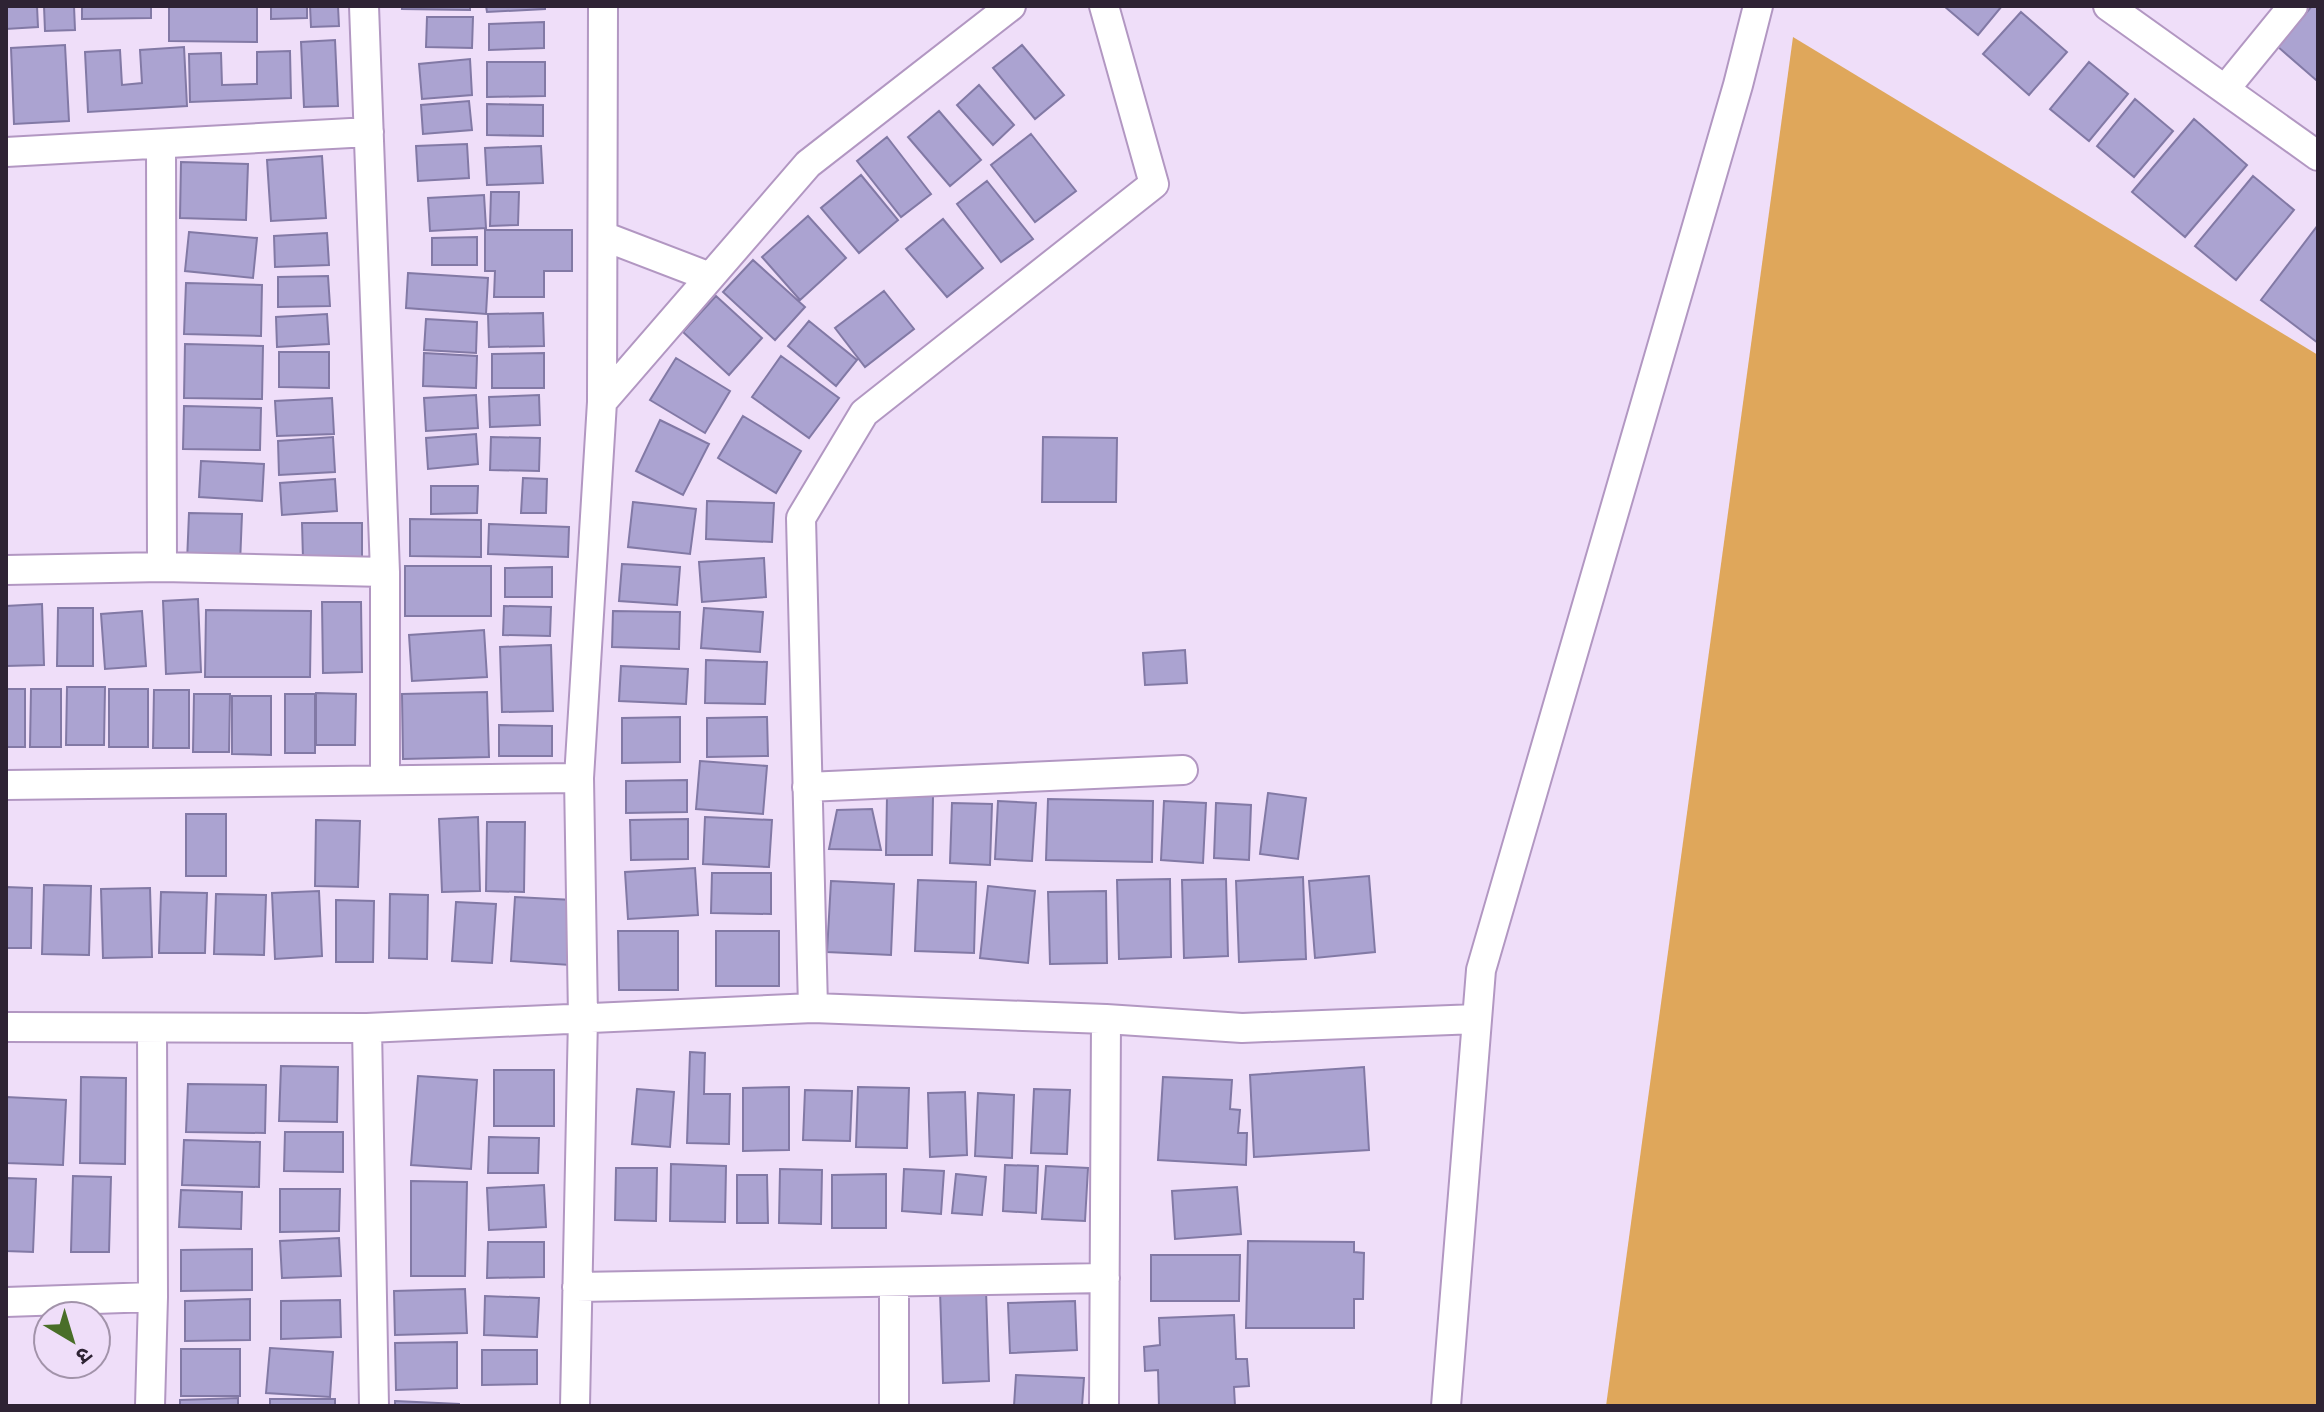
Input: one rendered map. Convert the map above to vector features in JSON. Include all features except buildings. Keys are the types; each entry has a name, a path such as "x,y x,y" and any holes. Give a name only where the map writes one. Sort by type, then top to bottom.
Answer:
{"street":[{"path":"364,6 385,572 385,780"},
{"path":"575,1406 583,1017 579,778 602,402 603,6"},
{"path":"602,402 808,164 1011,6"},
{"path":"813,1008 801,518 864,413 1154,184 1104,6"},
{"path":"1446,1406 1481,970 1738,85 1758,6"},
{"path":"2226,88 2293,6"},
{"path":"2121,10 2318,156"},
{"path":"6,152 369,132"},
{"path":"161,145 162,567"},
{"path":"603,236 710,277"},
{"path":"6,570 162,567 385,572"},
{"path":"807,787 1183,770"},
{"path":"6,785 579,778"},
{"path":"6,1027 367,1028 813,1008 1106,1019 1242,1028 1477,1019"},
{"path":"1104,1406 1106,1019"},
{"path":"150,1406 153,1297 152,1028"},
{"path":"367,1028 374,1406"},
{"path":"577,1287 1105,1278"},
{"path":"894,1282 894,1406"},
{"path":"6,1302 153,1297"}],"shaded area":[{"path":"1793,37 2318,355 2318,1406 1606,1406"}]}
